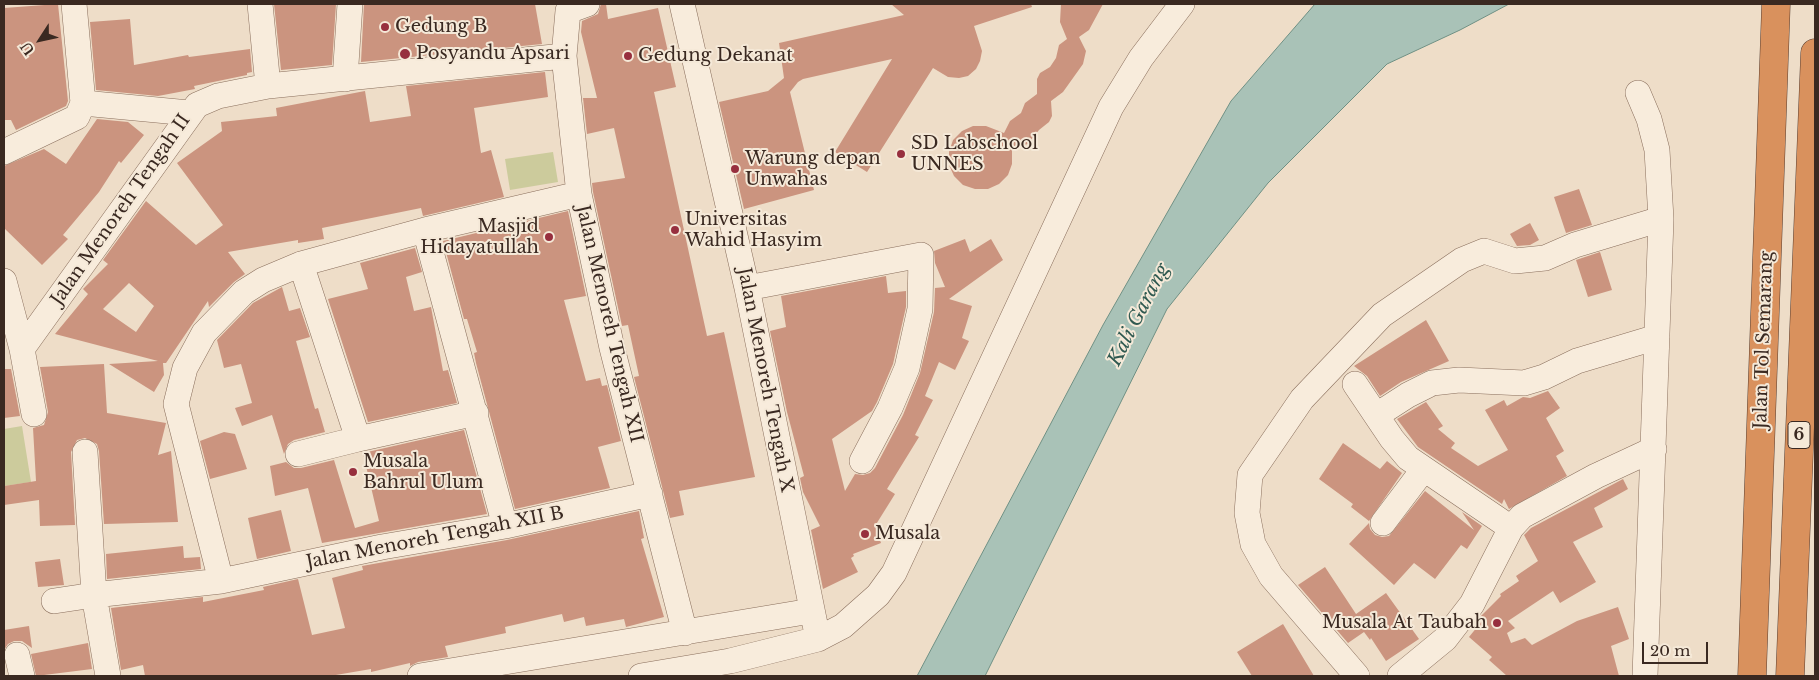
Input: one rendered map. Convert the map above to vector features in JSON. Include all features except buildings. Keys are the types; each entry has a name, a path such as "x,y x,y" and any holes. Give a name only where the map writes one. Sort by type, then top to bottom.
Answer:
{"highway":[{"name":"Jalan Tol Semarang","path":"1752,676 1776,4"},
{"name":"6","path":"1790,676 1815,53"}],"street":[{"path":"4,152 75,120 82,103 74,4"},
{"path":"260,4 268,86"},
{"path":"345,79 350,4"},
{"name":"Jalan Menoreh Tengah X","path":"682,4 747,288 818,640"},
{"path":"640,676 730,661 818,640 842,626 865,608 894,573 1111,106 1146,51 1182,4"},
{"name":"Jalan Menoreh Tengah XII","path":"578,7 564,56 579,194 612,348 685,633"},
{"name":"Jalan Menoreh Tengah II","path":"13,351 189,113 197,105 218,96 268,86 564,56"},
{"path":"1638,93 1649,119 1657,150 1661,219 1645,676"},
{"path":"82,103 189,113"},
{"path":"221,581 176,404 185,368 204,333 244,292 262,280 301,264 425,230 579,194"},
{"path":"1357,676 1272,576 1253,544 1247,513 1250,475 1302,399 1382,315 1462,260 1484,251 1515,261 1545,258 1575,245 1661,219"},
{"path":"425,230 505,526"},
{"path":"747,288 921,254 920,309 907,368 890,408 862,461"},
{"path":"301,264 358,439"},
{"path":"4,281 13,351 34,414"},
{"path":"1377,415 1408,395 1432,383 1459,380 1524,382 1544,377 1578,361 1657,338"},
{"path":"1356,384 1392,439 1408,458 1511,528"},
{"path":"298,454 476,413"},
{"path":"1400,676 1445,639 1472,604 1511,528 1522,516 1596,476 1654,449"},
{"path":"85,452 94,595 108,676"},
{"path":"1383,522 1423,470"},
{"name":"Jalan Menoreh Tengah XII B","path":"54,601 221,581 382,547 505,526 650,494"},
{"path":"420,676 812,611"}],"green space":[{"path":"553,152 558,182 510,190 505,159"},
{"path":"22,426 31,482 4,486 4,429"}],"water":[{"name":"Kali Garang","path":"1315,4 1509,4 1460,30 1387,64 1268,183 1167,309 985,676 917,676 1103,325 1231,101"}],"place":[{"name":"Gedung B","path":"385,27"},
{"name":"Posyandu Apsari","path":"405,54"},
{"name":"Gedung Dekanat","path":"628,56"},
{"name":"SD Labschool UNNES","path":"901,154"},
{"name":"Warung depan Unwahas","path":"735,169"},
{"name":"Universitas Wahid Hasyim","path":"675,230"},
{"name":"Masjid Hidayatullah","path":"549,237"},
{"name":"Musala Bahrul Ulum","path":"353,472"},
{"name":"Musala","path":"865,534"},
{"name":"Musala At Taubah","path":"1497,623"}]}
